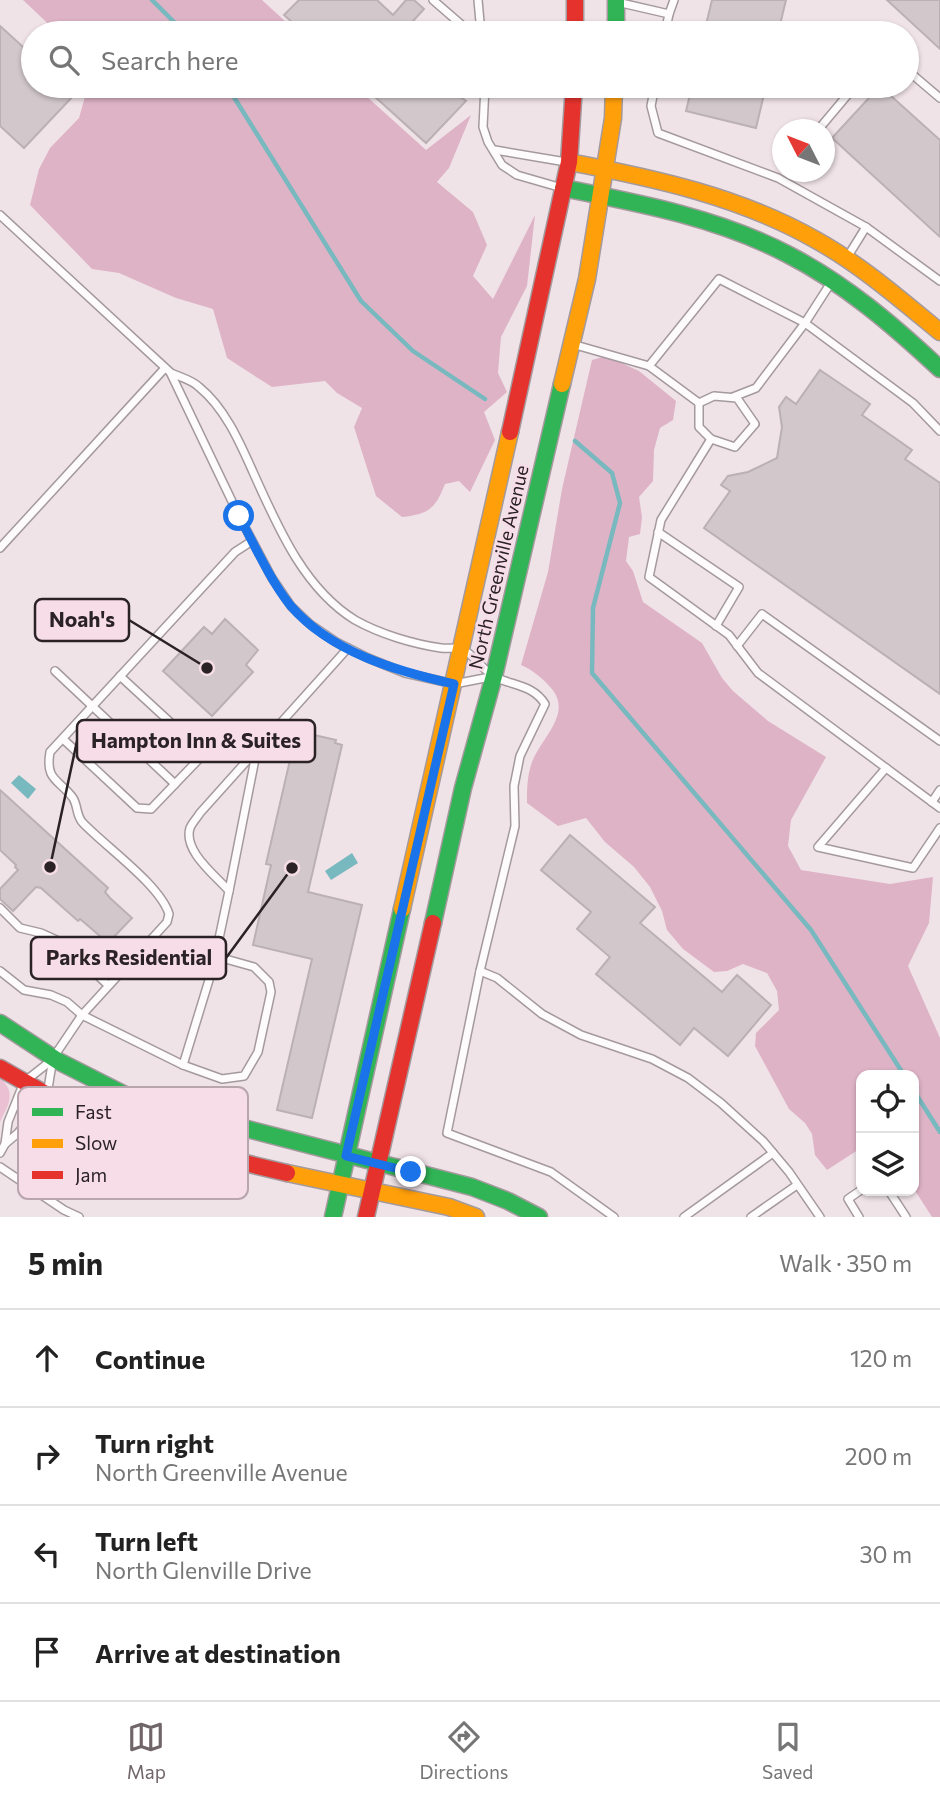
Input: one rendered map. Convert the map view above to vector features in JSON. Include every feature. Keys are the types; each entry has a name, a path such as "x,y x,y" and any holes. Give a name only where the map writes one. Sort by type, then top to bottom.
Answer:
{"main road":[{"path":"575,0 575,21"},
{"path":"615,21 616,1"},
{"name":"North Greenville Avenue","path":"333,1217 569,162 573,98"},
{"name":"North Greenville Avenue","path":"366,1217 463,788 494,676 587,279 606,169 614,98"},
{"path":"569,162 681,187 757,212 798,230 846,259 940,332"},
{"path":"563,188 691,216 752,239 813,268 897,329 940,369"},
{"path":"832,281 846,259"},
{"path":"0,1023 54,1058 110,1087"},
{"path":"0,1068 33,1087"},
{"path":"248,1130 472,1187 539,1217"},
{"path":"248,1164 341,1186 449,1207 476,1217"}],"lane":[{"path":"433,0 457,21"},
{"path":"478,0 480,21"},
{"path":"668,21 674,0"},
{"path":"616,1 669,14"},
{"path":"919,80 940,98"},
{"path":"484,98 482,127 502,165 517,175 563,188"},
{"path":"653,98 651,106 658,133 772,172"},
{"path":"827,119 845,98"},
{"path":"495,150 569,162"},
{"path":"792,182 866,227 940,281"},
{"path":"0,215 168,371 198,385 224,417 242,446 307,575 335,604 373,629 429,645 462,649 494,676 528,687 545,704 520,755 514,786 515,827 480,971 447,1133 551,1172 614,1217"},
{"path":"846,259 866,227"},
{"path":"649,366 719,279 805,323 914,403 940,431"},
{"path":"732,397 756,388 805,323 832,281"},
{"path":"571,344 649,366 699,403"},
{"path":"168,371 272,578 291,606 311,625 348,648 405,673 454,684 494,676"},
{"path":"0,548 168,371"},
{"path":"714,396 737,398 755,424 735,447 711,439 699,427 699,403 714,396"},
{"path":"711,439 661,520 649,577 729,635 758,673 940,808"},
{"path":"658,532 739,587 716,626"},
{"path":"22,1087 24,1082 54,1058 82,1016 167,922 169,914 159,895 80,820 71,795 53,778 49,770 50,752 235,552 252,541"},
{"path":"737,646 762,614 940,741"},
{"path":"229,891 199,858 190,842 190,828 200,813 348,648"},
{"path":"55,671 175,784"},
{"path":"63,739 137,808 151,809 198,760 196,746 120,676"},
{"path":"183,1065 215,956 257,752"},
{"path":"886,768 818,847 913,868 940,828"},
{"path":"932,802 940,790"},
{"path":"0,908 20,928 41,933 63,943 108,985"},
{"path":"0,971 24,990 51,995 67,1002 82,1016 183,1065 222,1079 244,1076 258,1052 271,992 269,982 254,968 215,956"},
{"path":"480,971 497,978 542,1014 581,1035 652,1059 688,1078 721,1102 773,1153 820,1217"},
{"path":"49,1087 54,1058"},
{"path":"5,1144 8,1122 18,1097"},
{"path":"0,1153 5,1144 18,1133"},
{"path":"684,1217 773,1153"},
{"path":"0,1167 18,1179"},
{"path":"751,1217 797,1185"},
{"path":"856,1193 848,1199 859,1217"},
{"path":"892,1196 906,1217"},
{"path":"48,1199 79,1217"}],"shaded area":[{"path":"23,0 262,0 285,21 45,21"},
{"path":"85,98 368,98 426,150 471,115 449,168 437,182 473,212 487,245 473,276 493,299 535,215 527,286 501,337 498,373 507,392 484,412 495,440 470,492 459,481 445,484 430,509 402,517 376,496 354,427 362,408 337,393 325,381 272,387 227,358 213,309 176,298 119,273 92,269 30,205 39,169 50,148 79,118"},
{"path":"606,356 639,371 676,401 673,420 660,428 654,450 653,481 639,497 642,517 640,534 629,537 626,561 633,571 643,602 702,643 722,678 733,691 768,721 826,757 791,820 788,846 801,870 890,884 933,877 929,923 908,966 940,1038 940,1217 932,1217 918,1196 919,1070 856,1070 856,1151 827,1170 815,1155 812,1134 805,1123 789,1109 755,1046 756,1033 779,1010 777,991 767,973 743,964 727,971 714,972 683,949 667,930 662,911 650,887 634,867 605,842 586,818 558,826 527,803 531,765 553,726 559,707 551,688 521,665 548,572 562,489 592,360"},
{"path":"0,1078 10,1094 0,1122"}],"water":[{"path":"19,775 36,789 28,799 11,783"},
{"path":"352,853 358,863 331,880 325,871"}],"building":[{"path":"299,0 377,0 393,15 406,0 414,0 424,9 413,21 291,21 284,15"},
{"path":"712,0 786,0 781,21 707,21"},
{"path":"887,0 940,0 940,49 919,30 919,21 910,21"},
{"path":"0,26 21,45 21,98 71,98 24,148 0,126"},
{"path":"376,98 462,98 466,101 426,143"},
{"path":"689,98 763,98 756,128 686,111"},
{"path":"869,98 893,98 940,140 940,237 835,141 835,135"},
{"path":"820,370 870,404 862,415 912,450 905,459 940,483 940,694 704,528 730,491 721,485 728,476 748,472 777,458 782,427 779,407 786,397 796,404"},
{"path":"225,619 258,650 246,665 253,672 212,716 163,671 204,627 212,634"},
{"path":"301,732 336,740 335,743 342,745 308,892 362,905 312,1118 277,1110 312,959 253,945 271,865 266,864 296,734 300,735"},
{"path":"0,790 108,888 105,892 132,918 108,943 41,888 36,887 13,911 0,899 0,889 18,870 0,850"},
{"path":"570,835 655,907 640,923 722,992 737,975 771,1005 728,1056 694,1028 680,1045 596,974 610,957 577,929 591,912 541,870"}],"waterway":[{"path":"152,0 173,21"},
{"path":"234,98 361,301 413,351 485,399"},
{"path":"575,441 612,473 620,503 593,608 592,673 811,930 901,1070"},
{"path":"919,1099 940,1132"}],"traffic: fast":[{"path":"616,0 616,21"},
{"path":"563,188 706,221 761,241 828,278 867,306 940,369"},
{"path":"433,923 463,788 494,676 562,384"},
{"path":"333,1217 402,909"},
{"path":"0,1023 58,1061 109,1087"},
{"path":"248,1129 472,1187 539,1217"}],"traffic: slow":[{"path":"562,384 587,279 613,118 614,98"},
{"path":"569,162 665,182 727,201 787,225 849,260 940,332"},
{"path":"402,909 510,432"},
{"path":"287,1173 449,1207 476,1217"}],"traffic: jam":[{"path":"575,0 575,21"},
{"path":"510,432 569,162 573,98"},
{"path":"366,1217 433,923"},
{"path":"0,1068 33,1087"},
{"path":"248,1164 287,1173"}],"place":[{"name":"Noah's","path":"207,668"},
{"name":"Hampton Inn & Suites","path":"50,867"},
{"name":"Parks Residential","path":"292,868"}],"route":[{"path":"239,516 272,578 291,606 311,625 336,642 368,658 405,673 454,684 346,1156 411,1172"}]}
